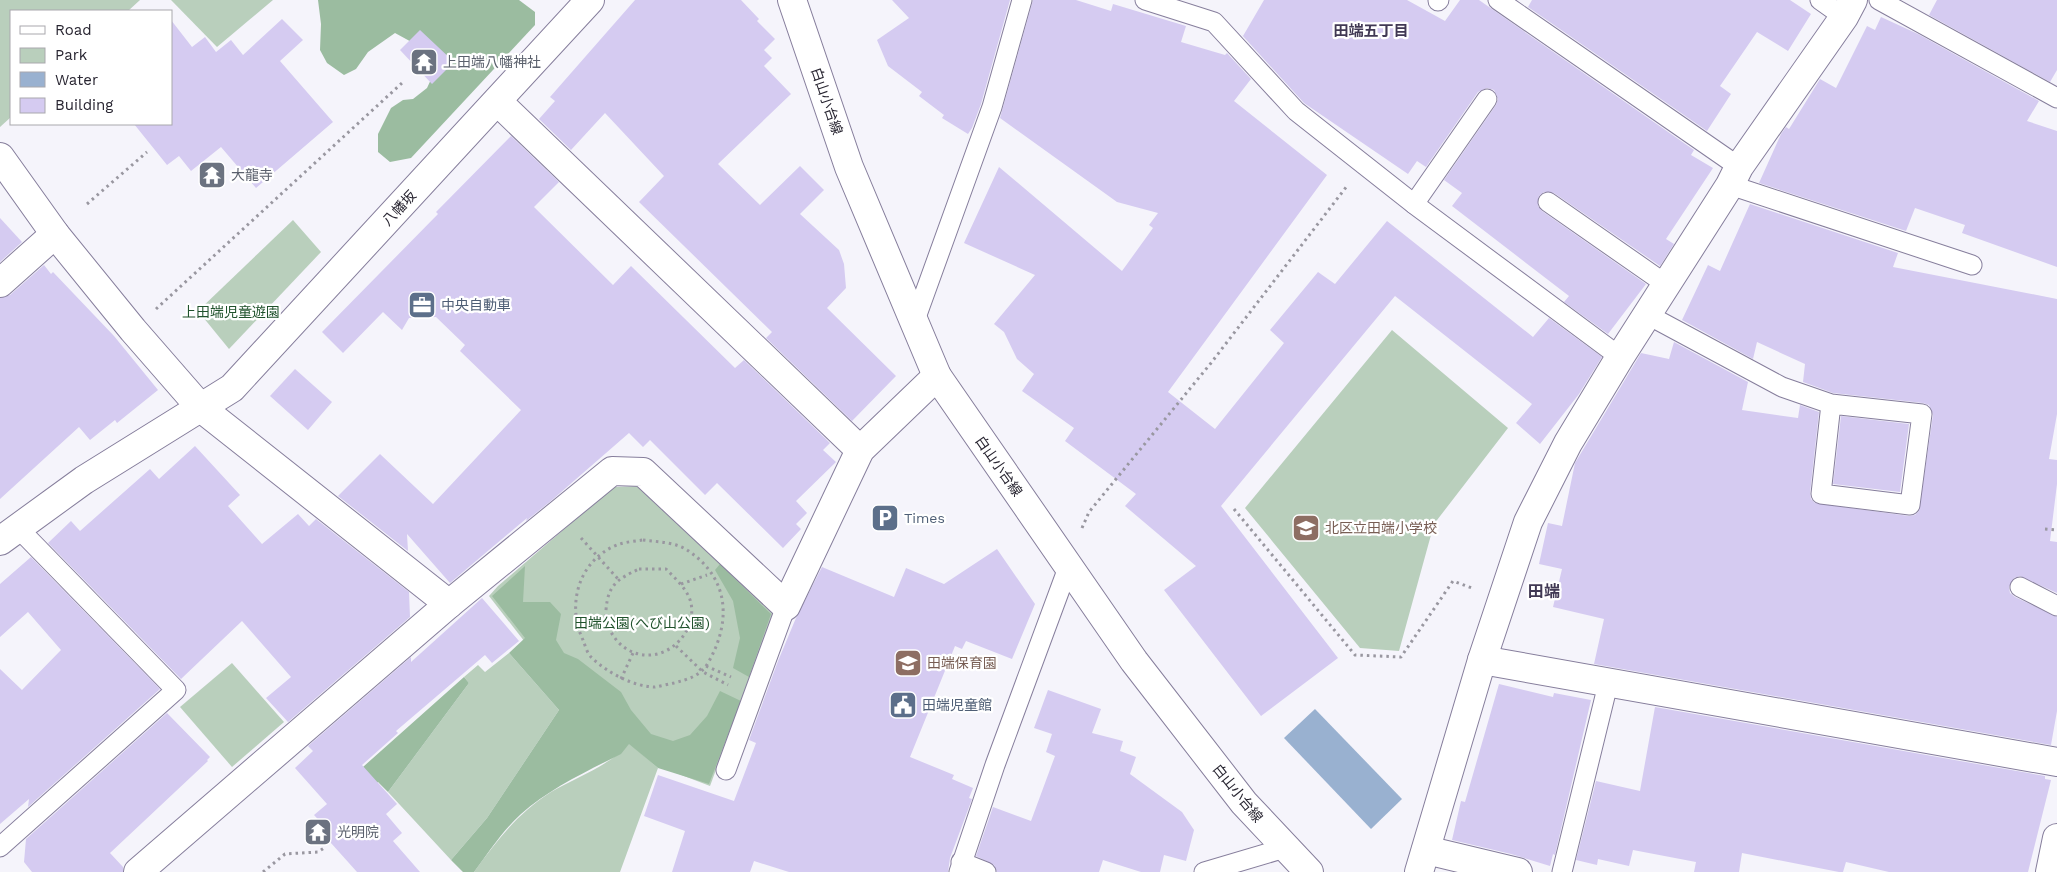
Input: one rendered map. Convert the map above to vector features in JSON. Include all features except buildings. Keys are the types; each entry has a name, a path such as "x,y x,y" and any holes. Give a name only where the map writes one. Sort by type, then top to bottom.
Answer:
{"street":[{"name":"八幡坂","path":"9,534 84,480 232,388 498,102 590,0"},
{"name":"白山小台線","path":"792,0 849,167 937,376 1134,661 1244,803 1310,872"},
{"path":"1518,872 1422,861 1482,660 1528,522 1568,443 1620,356 1648,315 1735,176 1849,8"},
{"path":"498,102 860,450"},
{"path":"0,157 55,234 133,330 201,408 448,604"},
{"path":"0,283 55,234"},
{"path":"138,872 448,604 612,471 643,472 786,606 860,450 937,376"},
{"path":"1482,660 1608,684 2057,762"},
{"path":"2050,872 2057,838"}],"lane":[{"path":"914,323 992,107 1022,0"},
{"path":"1145,0 1214,22 1296,111 1414,204 1620,356"},
{"path":"1498,0 1735,176 1972,265"},
{"path":"1820,0 1849,8"},
{"path":"1879,0 2057,98"},
{"path":"1414,204 1487,99"},
{"path":"1548,202 1667,285"},
{"path":"1648,315 1782,387 1832,404 1922,414 1910,505 1821,494 1832,404"},
{"path":"0,848 176,690 9,534"},
{"path":"986,872 960,867 1069,565"},
{"path":"2020,587 2057,606"},
{"path":"726,770 786,606"},
{"path":"1562,872 1608,684"},
{"path":"1204,872 1285,848"}],"path":[{"path":"133,330 402,83"},
{"path":"87,204 147,152"},
{"path":"1069,565 1089,512 1211,363 1364,164"},
{"path":"1234,509 1355,655 1401,657 1453,581 1479,590"},
{"path":"2045,529 2057,530"},
{"path":"580,537 599,555 618,579"},
{"path":"643,540 670,543 690,551 712,573 722,595 724,621 718,646 703,672 683,680 654,687 621,679 590,656 578,629 575,598 584,571 599,555 618,545 643,540"},
{"path":"639,569 666,569 681,584 691,603 691,624 676,646 652,655 632,652 614,640 606,620 607,596 618,579 639,569"},
{"path":"681,584 712,573"},
{"path":"578,629 606,620"},
{"path":"676,646 703,672"},
{"path":"621,679 632,652"},
{"path":"263,872 285,854 318,852 324,848"}],"green space":[{"path":"0,0 140,0 129,10 10,10 10,118 0,127"},
{"path":"171,0 273,0 217,47"},
{"path":"318,0 519,0 535,12 535,25 411,158 390,162 378,152 378,134 391,108 403,100 413,99 427,88 434,73 417,45 395,33 368,52 356,69 344,75 327,63 320,50 321,24"},
{"name":"上田端児童遊園","path":"293,220 321,252 229,349 198,311"},
{"path":"1392,330 1508,428 1434,524 1399,651 1360,648 1245,508"},
{"name":"田端公園(へび山公園)","path":"644,486 774,613 710,786 658,766 528,646 489,596 498,586 613,487"},
{"path":"720,564 771,614 749,677 733,668 740,638 733,601 715,570"},
{"path":"525,566 523,602 550,602 561,614 556,640 564,653 578,659 621,692 631,710 651,734 673,741 690,735 707,716 720,691 741,701 709,784 658,768 629,744 621,754 569,781 532,805 508,827 474,872 463,872 451,860 487,818 559,710 509,653 525,638 492,596"},
{"path":"509,653 559,710 487,818 451,860 388,792 469,683 464,677 478,665 485,672"},
{"path":"232,663 284,722 232,767 180,707"},
{"path":"464,677 469,683 388,792 378,782 368,791 354,775"},
{"path":"629,743 658,768 620,872 474,872 500,838 528,809 551,792 604,764 622,751"}],"water":[{"path":"1315,709 1402,799 1371,829 1284,738"}],"place":[{"name":"上田端八幡神社","path":"424,62"},
{"name":"大龍寺","path":"212,175"},
{"name":"中央自動車","path":"422,305"},
{"name":"Times","path":"885,518"},
{"name":"北区立田端小学校","path":"1306,528"},
{"name":"田端保育園","path":"908,663"},
{"name":"田端児童館","path":"903,705"},
{"name":"光明院","path":"318,832"}],"district":[{"name":"田端五丁目","path":"1371,31"},
{"name":"田端","path":"1544,591"}]}
